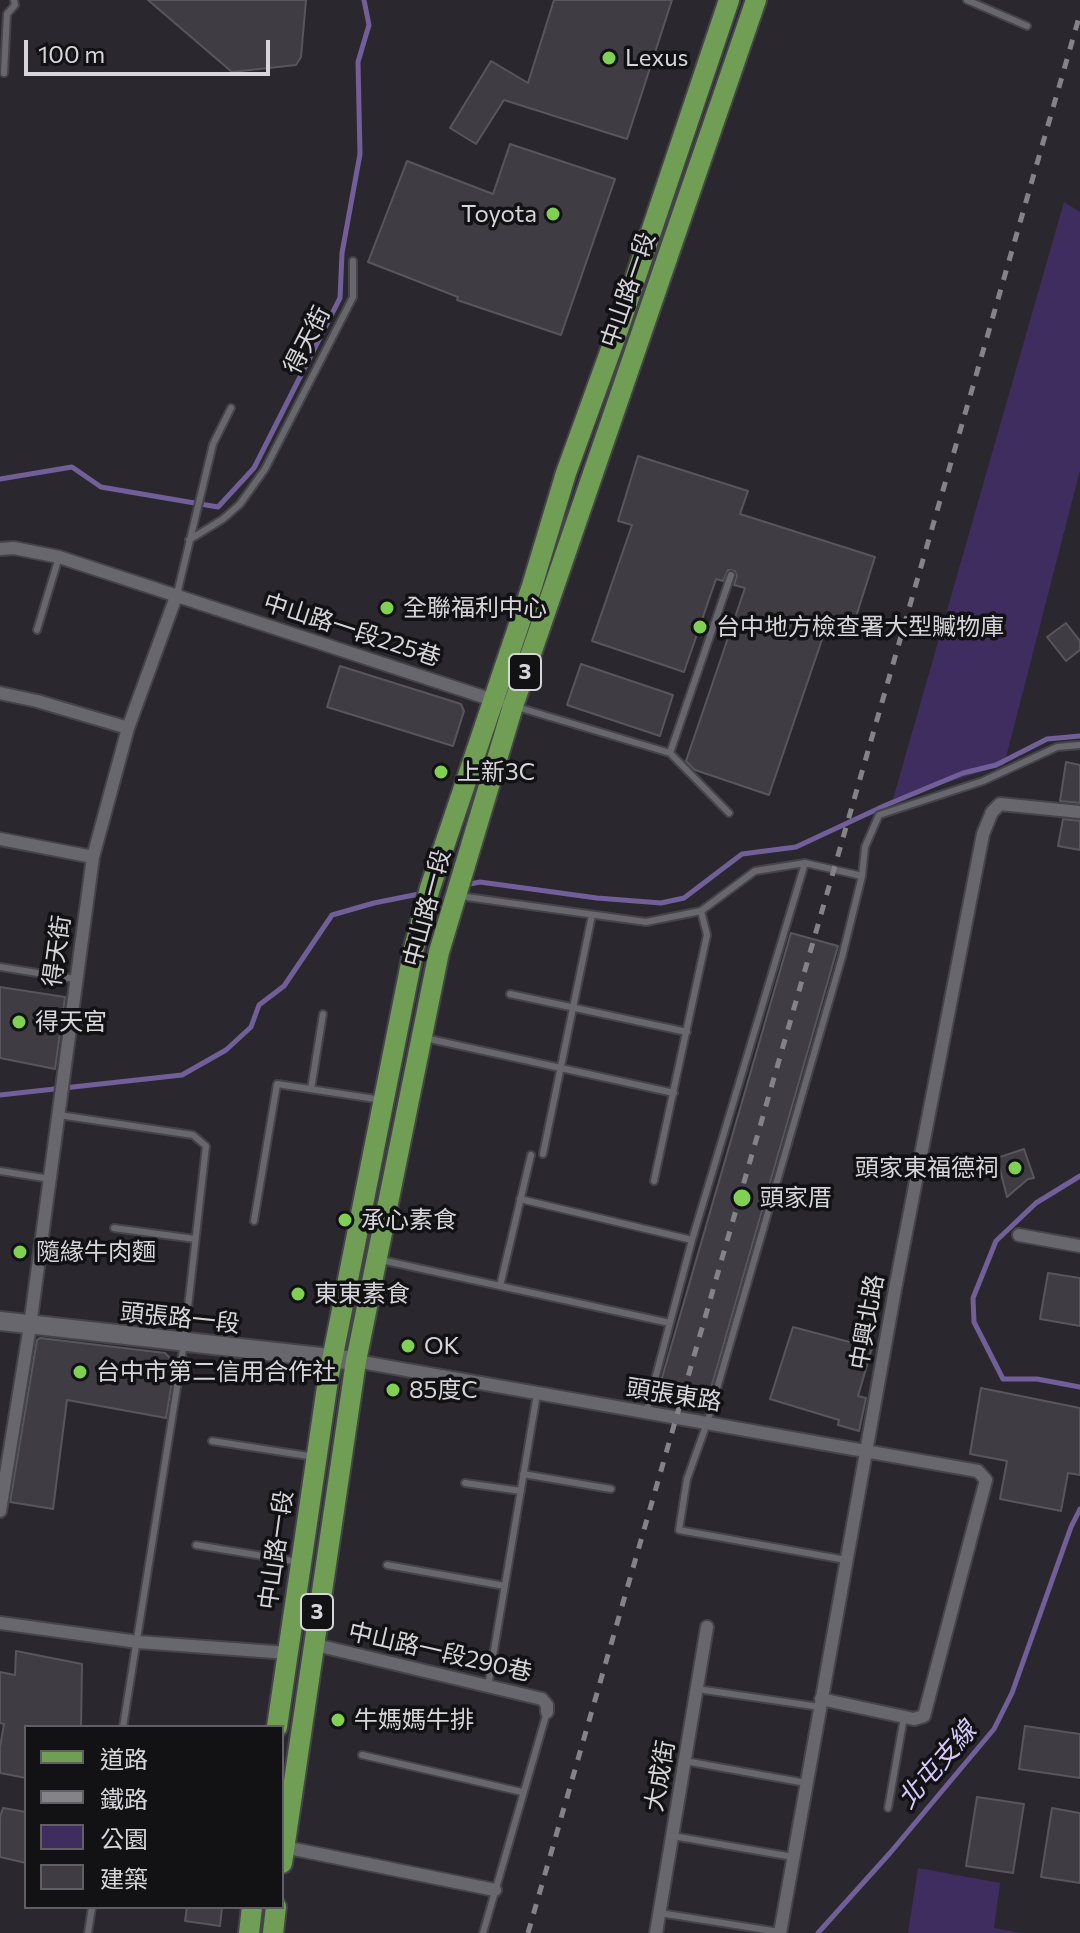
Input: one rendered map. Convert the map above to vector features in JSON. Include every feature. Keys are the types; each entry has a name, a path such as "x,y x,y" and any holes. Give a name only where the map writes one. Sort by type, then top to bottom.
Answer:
{"main road":[{"name":"中山路一段","path":"277,1725 332,1357 414,948 430,888 566,473 618,330 729,0"},
{"name":"中山路一段","path":"284,1848 356,1361 439,952 513,706 756,0"},
{"path":"249,1933 252,1909"},
{"path":"273,1933 276,1909"}],"street":[{"name":"中山路一段225巷","path":"0,549 14,548 59,557 513,706"},
{"name":"得天街","path":"0,1511 30,1326 93,857 128,728 177,594"},
{"path":"0,693 128,728"},
{"name":"中興北路","path":"780,1933 866,1449 983,834 992,812 1000,804 1080,812"},
{"path":"0,839 93,857"},
{"path":"1019,1235 1080,1246"},
{"name":"頭張路一段","path":"0,1321 356,1361"},
{"name":"頭張東路","path":"356,1361 978,1471 986,1480 924,1716 914,1719 904,1717"},
{"path":"0,1623 138,1642 288,1653"},
{"name":"大成街","path":"656,1933 707,1627"},
{"name":"中山路一段290巷","path":"312,1644 542,1699 547,1705 547,1712"},
{"path":"820,1703 904,1717"},
{"path":"284,1855 495,1890"}],"lane":[{"path":"4,73 7,14 15,5 14,0"},
{"path":"967,0 1027,26"},
{"name":"得天街","path":"189,540 223,519 240,504 265,469 353,297 353,261"},
{"path":"177,594 213,444 231,408"},
{"path":"37,630 59,557"},
{"path":"670,753 731,575"},
{"path":"513,706 670,753 729,813"},
{"path":"846,1560 679,1530 687,1479 707,1423 842,957 862,876 865,847 879,815 983,781 1057,747 1080,745"},
{"path":"455,895 646,922 701,911 755,871 805,863 862,876"},
{"path":"646,1413 692,1240 805,863"},
{"path":"654,1181 707,935 701,911"},
{"path":"543,1154 592,915"},
{"path":"0,967 75,979"},
{"path":"510,994 687,1032"},
{"path":"311,1089 323,1014"},
{"path":"422,1037 674,1093"},
{"path":"254,1221 277,1084 385,1101"},
{"path":"59,1115 193,1135 206,1146 184,1343 123,1725"},
{"path":"500,1286 531,1155"},
{"path":"0,1171 50,1179"},
{"path":"520,1199 692,1240"},
{"path":"114,1228 195,1239"},
{"path":"378,1259 670,1323"},
{"path":"488,1686 537,1394"},
{"path":"212,1441 315,1457"},
{"path":"523,1474 611,1489"},
{"path":"465,1483 521,1491"},
{"path":"196,1545 300,1562"},
{"path":"387,1565 505,1586"},
{"path":"697,1689 820,1703"},
{"path":"483,1933 547,1712"},
{"path":"888,1808 904,1717"},
{"path":"362,1755 522,1792"},
{"path":"685,1761 806,1783"},
{"path":"673,1836 793,1857"},
{"path":"88,1933 92,1909"},
{"path":"660,1913 780,1933"}],"green space":[{"path":"1064,202 1080,212 1080,470 1004,765 893,799"},
{"path":"918,1868 1000,1883 994,1928 1021,1933 908,1933"}],"building":[{"path":"148,0 306,0 301,57 296,65 232,72"},
{"path":"554,0 672,0 627,139 504,100 476,144 450,128 491,61 528,83"},
{"path":"510,144 615,179 561,335 457,300 458,297 368,262 407,161 493,194"},
{"path":"638,456 748,491 740,514 875,557 854,623 830,616 769,795 695,770 686,761 745,588 734,585 735,571 728,570 723,581 716,579 684,672 592,641 632,525 618,521"},
{"path":"1066,623 1080,641 1080,650 1066,661 1047,637"},
{"path":"581,664 673,695 660,736 567,705"},
{"path":"340,666 461,704 464,711 453,746 327,707"},
{"path":"1066,762 1080,765 1080,803 1060,801"},
{"path":"1063,819 1080,821 1080,850 1058,846"},
{"path":"791,933 838,946 705,1409 657,1395"},
{"name":"得天宮","path":"0,987 65,997 55,1069 0,1058"},
{"name":"頭家東福德祠","path":"1024,1149 1034,1178 1028,1179 1007,1197 997,1158"},
{"path":"1048,1273 1080,1278 1080,1326 1040,1319"},
{"path":"793,1327 872,1348 858,1396 866,1398 859,1431 838,1425 839,1420 770,1399"},
{"path":"37,1340 165,1353 175,1363 166,1418 67,1400 53,1509 10,1502"},
{"path":"981,1388 1080,1408 1080,1475 1068,1473 1061,1511 1000,1499 1007,1461 970,1454"},
{"path":"16,1651 82,1664 81,1725 24,1725 24,1778 0,1773 4,1724 0,1723 0,1672 15,1675"},
{"path":"1025,1726 1080,1734 1080,1778 1019,1769"},
{"path":"977,1797 1024,1804 1013,1873 966,1866"},
{"path":"3,1808 24,1812 24,1863 0,1857 0,1817"},
{"path":"1052,1808 1080,1813 1080,1883 1041,1877"},
{"path":"187,1909 222,1909 220,1926 185,1921"}],"waterway":[{"path":"0,479 72,467 101,487 218,507 254,468 340,298 342,253 360,154 358,62 369,25 364,0"},
{"path":"465,885 480,882 597,898 661,903 684,898 742,854 796,847 963,773 996,765 1047,739 1080,736"},
{"path":"0,1095 182,1075 226,1050 251,1027 259,1005 284,986 332,915 424,893"},
{"name":"北屯支線","path":"1080,1176 1036,1203 996,1241 973,1298 974,1322 1003,1379 1037,1379 1080,1387"},
{"name":"北屯支線","path":"818,1933 994,1729 1012,1693 1080,1509"}],"railway":[{"path":"528,1933 1080,14"}],"place":[{"name":"Lexus","path":"609,58"},
{"name":"Toyota","path":"553,214"},
{"name":"全聯福利中心","path":"387,608"},
{"name":"台中地方檢查署大型贓物庫","path":"700,627"},
{"name":"上新3C","path":"441,772"},
{"name":"得天宮","path":"19,1022"},
{"name":"頭家東福德祠","path":"1015,1168"},
{"name":"頭家厝","path":"742,1198"},
{"name":"承心素食","path":"345,1220"},
{"name":"隨緣牛肉麵","path":"20,1252"},
{"name":"東東素食","path":"298,1294"},
{"name":"OK","path":"408,1346"},
{"name":"台中市第二信用合作社","path":"80,1372"},
{"name":"85度C","path":"393,1390"},
{"name":"牛媽媽牛排","path":"338,1720"}]}
